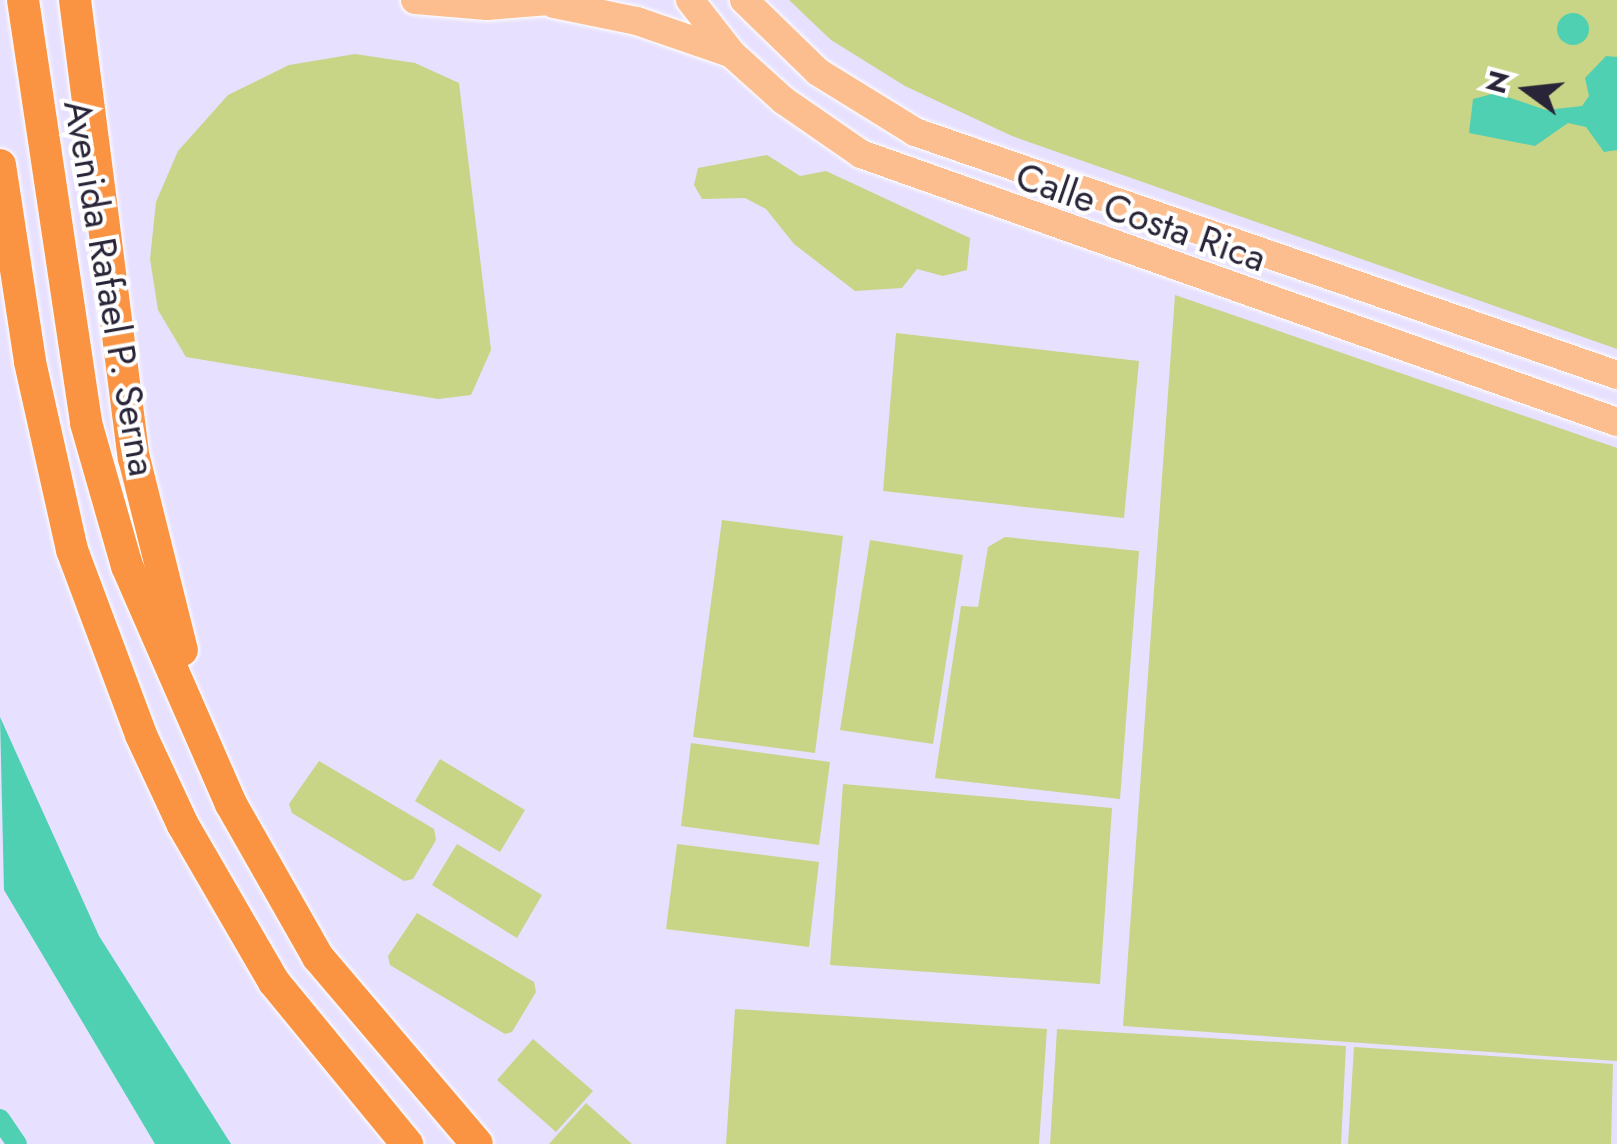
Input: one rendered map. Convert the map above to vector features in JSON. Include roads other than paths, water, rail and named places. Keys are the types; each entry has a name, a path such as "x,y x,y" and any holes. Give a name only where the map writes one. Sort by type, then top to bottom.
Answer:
{"highway":[{"name":"Avenida Rafael P. Serna","path":"23,0 86,423 127,566 231,804 318,956 477,1144"},
{"path":"75,1 134,458 194,724"},
{"path":"0,166 48,452 77,566 141,735 183,825 274,982 407,1144"}],"main road":[{"path":"415,0 557,2 638,21 732,54"},
{"name":"Calle Costa Rica","path":"690,0 732,54 816,126 912,177 1617,422"},
{"name":"Calle Costa Rica","path":"744,0 818,72 915,132 1617,376"}],"waterway":[{"path":"0,1119 17,1144"}]}
